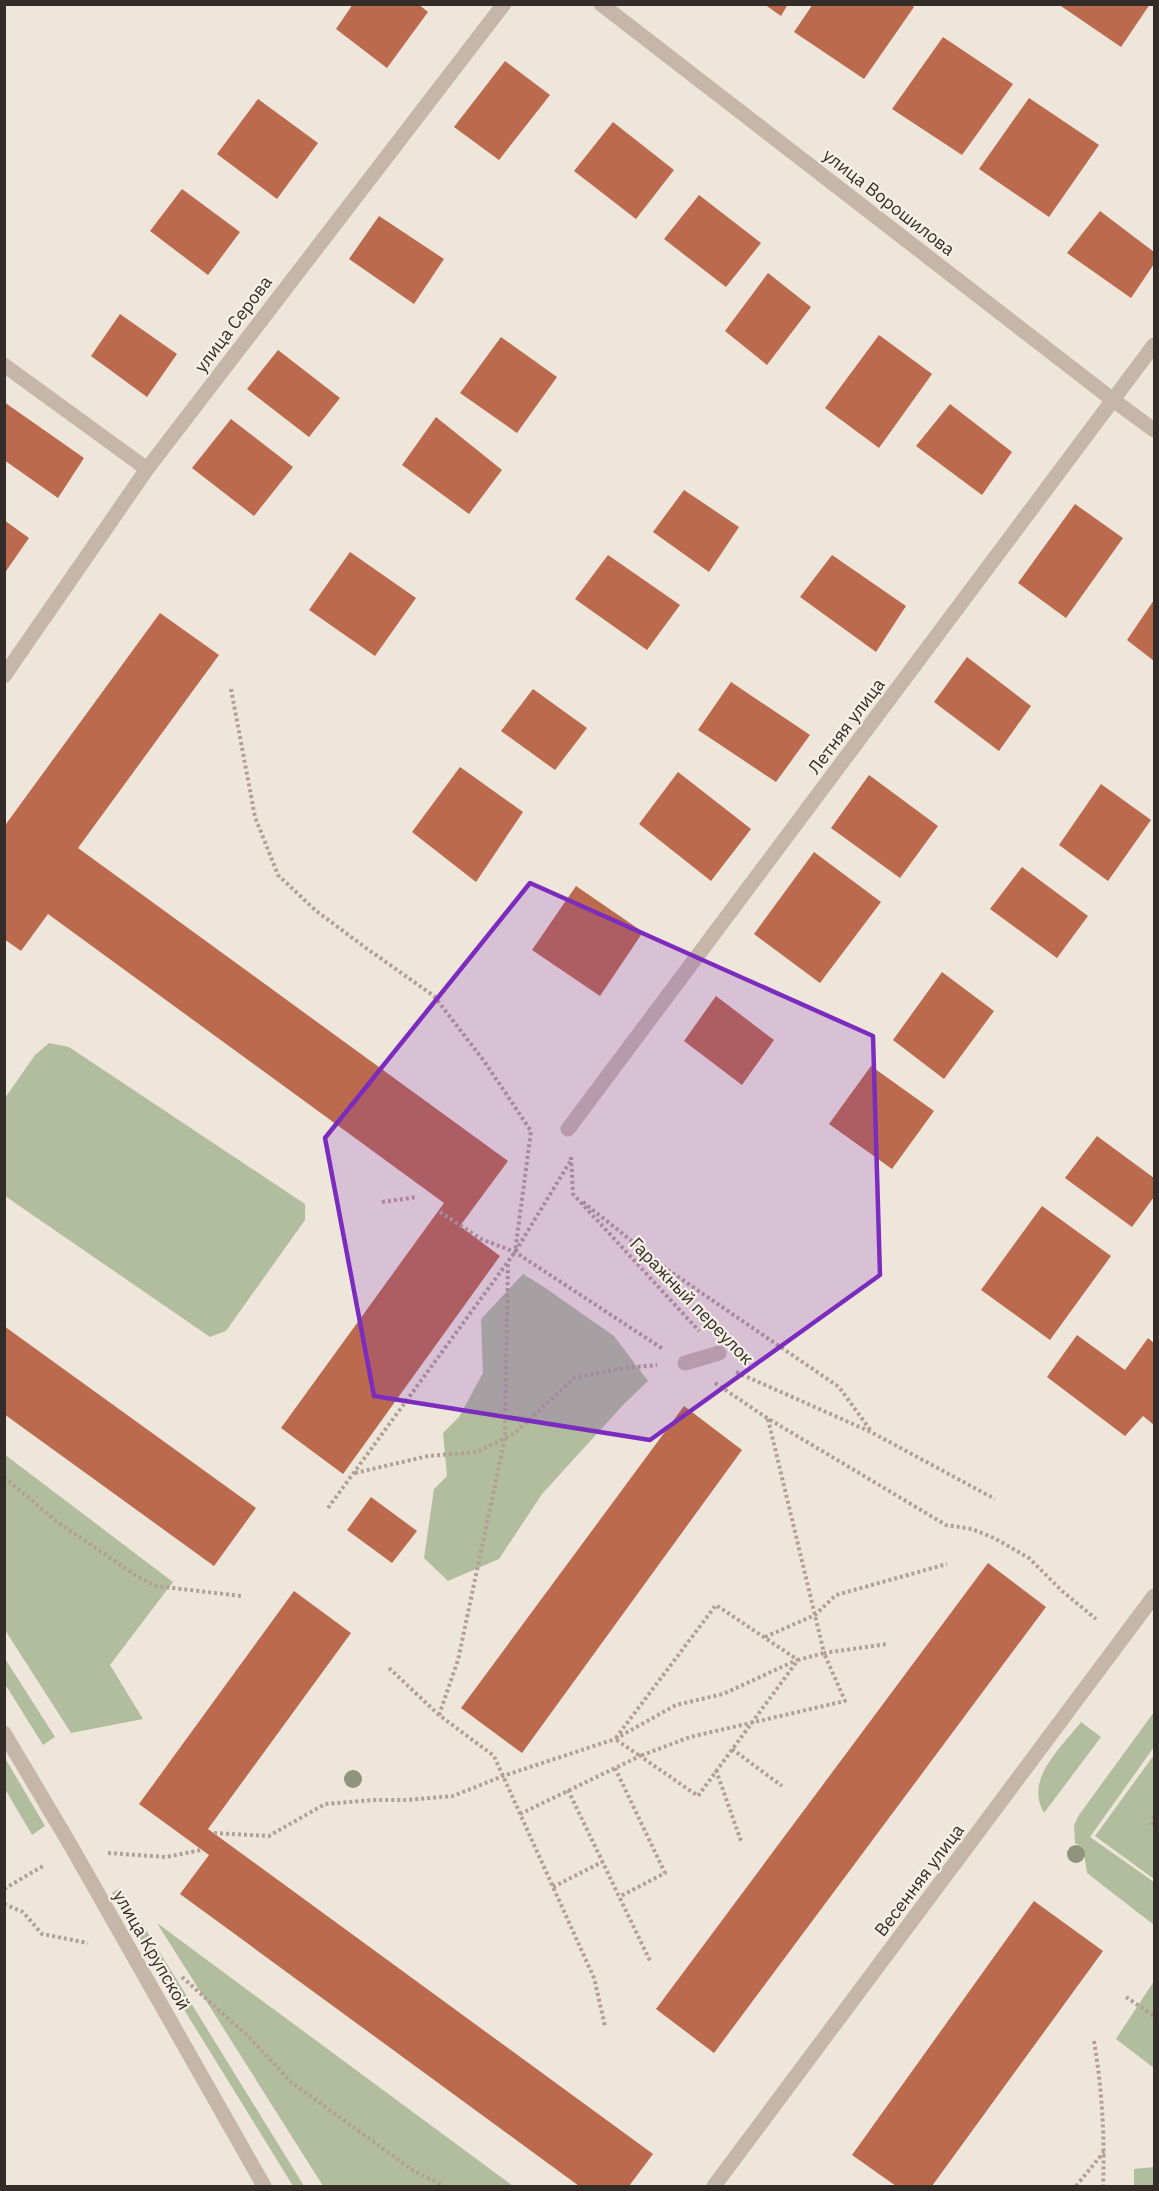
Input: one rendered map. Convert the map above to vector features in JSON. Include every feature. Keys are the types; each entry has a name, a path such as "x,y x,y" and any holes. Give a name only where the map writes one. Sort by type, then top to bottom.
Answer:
{"street":[{"name":"улица Серова","path":"4,676 147,469 504,4"},
{"name":"улица Ворошилова","path":"602,4 1113,400 1155,430"},
{"name":"Летняя улица","path":"568,1129 1155,345"},
{"path":"4,365 147,469"},
{"path":"685,1363 719,1353"},
{"name":"Весенняя улица","path":"714,2187 1155,1596"},
{"name":"улица Крупской","path":"4,1733 264,2187"}],"path":[{"path":"231,689 255,816 278,875 315,910 434,996 467,1038 531,1131 515,1252"},
{"path":"568,1129 573,1194 668,1270 839,1387 871,1432"},
{"path":"328,1508 515,1252 571,1159"},
{"name":"Гаражный переулок","path":"573,1194 738,1375 871,1432 995,1498"},
{"path":"382,1202 417,1197"},
{"path":"440,1212 481,1239 515,1252 767,1418 946,1525 972,1529 994,1538 1029,1558 1062,1591 1096,1619"},
{"path":"439,1715 458,1660 505,1438 508,1262"},
{"path":"354,1473 428,1456 477,1452 514,1433 574,1378 623,1368 685,1363"},
{"path":"520,1814 640,1756 690,1737 845,1701 824,1653 767,1418"},
{"path":"4,1477 56,1521 138,1577 156,1586 241,1596"},
{"path":"764,1638 815,1615 836,1596 947,1564"},
{"path":"615,1739 716,1605 798,1660"},
{"path":"214,1833 269,1836 325,1804 453,1796 503,1776 615,1739 675,1706 723,1694 798,1660 824,1653 887,1644"},
{"path":"615,1739 698,1796 798,1660"},
{"path":"389,1668 439,1715 494,1756 594,1978 604,2026"},
{"path":"732,1749 783,1786"},
{"path":"615,1768 665,1874 619,1897"},
{"path":"716,1770 741,1841"},
{"path":"568,1790 651,1963"},
{"path":"1152,1825 1155,1816"},
{"path":"104,1853 166,1857 201,1850"},
{"path":"553,1887 602,1862"},
{"path":"4,1889 43,1866"},
{"path":"4,1904 23,1912 42,1934 88,1943"},
{"path":"182,1977 248,2036 291,2082 414,2171 444,2187"},
{"path":"1126,1997 1155,2016"},
{"path":"1094,2041 1104,2152 1103,2187"},
{"path":"1076,2187 1104,2152"}],"highlighted area":[{"path":"530,883 873,1036 880,1275 650,1440 374,1396 325,1138"}],"green space":[{"path":"49,1043 69,1047 305,1204 305,1220 226,1331 210,1337 5,1196 5,1098 35,1055"},
{"path":"523,1274 614,1336 648,1381 542,1494 499,1559 448,1581 424,1558 434,1489 447,1476 443,1433 459,1417 483,1373 481,1319"},
{"path":"4,1454 173,1582 110,1665 143,1719 71,1733 5,1630"},
{"path":"4,1657 55,1737 43,1745 5,1684"},
{"path":"1154,1712 1154,1747 1090,1837 1154,1882 1154,1925 1087,1873 1083,1848 1075,1843 1074,1825"},
{"path":"1081,1722 1101,1737 1044,1813 1039,1800 1042,1776 1055,1753"},
{"path":"1154,1755 1154,1879 1095,1836"},
{"path":"5,1758 45,1826 32,1835 5,1789"},
{"path":"120,1888 304,2186 293,2186 112,1893"},
{"path":"157,1923 513,2186 323,2186"},
{"path":"1154,1981 1154,2068 1116,2039"},
{"path":"1154,2167 1154,2186 1134,2186 1134,2169"}],"building":[{"path":"353,4 418,4 428,12 387,68 336,29"},
{"path":"764,4 788,4 781,16"},
{"path":"813,4 910,4 914,7 864,79 794,32"},
{"path":"1058,4 1150,4 1121,47"},
{"path":"943,37 1013,84 962,155 892,109"},
{"path":"505,61 550,95 499,160 454,127"},
{"path":"1029,98 1099,145 1049,217 979,169"},
{"path":"258,99 318,143 277,199 217,154"},
{"path":"613,122 674,170 636,219 574,171"},
{"path":"182,189 240,232 208,275 150,231"},
{"path":"699,195 761,243 726,287 664,239"},
{"path":"1100,211 1154,252 1154,264 1131,298 1067,253"},
{"path":"379,216 444,259 414,304 349,259"},
{"path":"768,273 811,307 767,365 725,331"},
{"path":"120,314 177,354 147,397 91,356"},
{"path":"879,335 932,374 879,448 825,408"},
{"path":"501,337 557,377 517,433 460,393"},
{"path":"278,350 340,398 309,437 247,389"},
{"path":"4,402 84,458 58,498 4,460"},
{"path":"950,404 1012,452 982,495 916,446"},
{"path":"436,417 502,470 469,514 402,465"},
{"path":"231,419 293,467 254,516 192,468"},
{"path":"684,490 739,527 709,572 653,532"},
{"path":"1075,504 1123,538 1066,618 1018,583"},
{"path":"4,520 29,538 4,574"},
{"path":"350,552 416,598 375,656 309,610"},
{"path":"608,555 680,605 647,650 575,599"},
{"path":"832,555 906,606 876,652 800,597"},
{"path":"1154,600 1154,661 1127,640"},
{"path":"160,613 219,655 78,848 508,1161 460,1226 500,1256 343,1474 281,1428 444,1203 48,914 21,951 4,939 4,823 6,824"},
{"path":"967,657 1031,706 999,751 934,702"},
{"path":"731,682 810,735 776,782 698,730"},
{"path":"533,689 587,728 555,770 501,731"},
{"path":"460,767 523,812 476,882 412,832"},
{"path":"678,772 751,829 711,881 639,824"},
{"path":"869,775 938,826 900,878 831,828"},
{"path":"1101,784 1151,820 1108,881 1059,845"},
{"path":"814,852 881,902 820,983 754,934"},
{"path":"1022,867 1088,916 1057,958 990,909"},
{"path":"576,886 643,932 600,996 532,950"},
{"path":"942,972 994,1011 944,1079 893,1040"},
{"path":"716,996 774,1040 742,1085 684,1041"},
{"path":"871,1066 934,1111 892,1169 829,1124"},
{"path":"1097,1136 1154,1178 1154,1197 1132,1227 1065,1178"},
{"path":"1042,1206 1111,1256 1050,1340 981,1290"},
{"path":"4,1326 256,1508 214,1566 4,1414"},
{"path":"1077,1335 1125,1370 1148,1338 1154,1343 1154,1425 1143,1416 1125,1436 1047,1377"},
{"path":"684,1406 742,1450 522,1753 461,1708"},
{"path":"371,1497 417,1531 392,1563 347,1530"},
{"path":"988,1563 1046,1607 714,2053 656,2009"},
{"path":"294,1591 351,1633 208,1829 653,2154 629,2186 579,2186 180,1894 209,1855 139,1804"},
{"path":"1034,1901 1103,1951 932,2186 896,2186 852,2155"}]}
